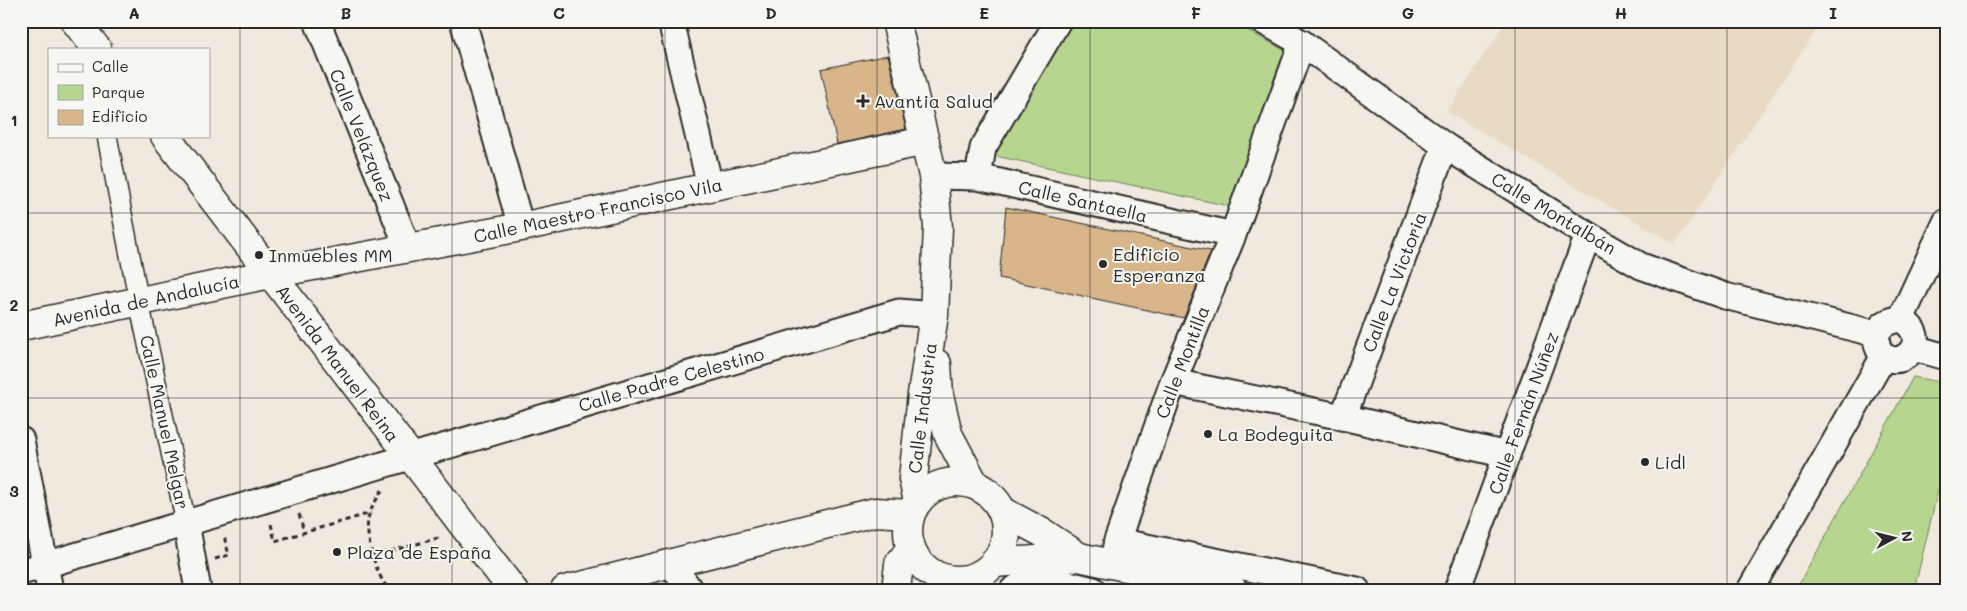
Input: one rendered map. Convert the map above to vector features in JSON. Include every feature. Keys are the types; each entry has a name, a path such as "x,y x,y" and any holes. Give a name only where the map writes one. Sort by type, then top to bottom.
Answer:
{"street":[{"path":"75,21 96,48"},
{"name":"Calle Velázquez","path":"316,21 408,248"},
{"path":"463,21 521,227"},
{"path":"670,21 710,186"},
{"name":"Calle Industria","path":"896,21 933,176 938,227 934,315 922,394 913,479 914,507"},
{"path":"978,177 983,148 1058,21"},
{"name":"Calle Montalbán","path":"1264,21 1302,43 1445,146 1641,266 1664,276 1880,345"},
{"name":"Calle Montilla","path":"1115,552 1173,382 1233,235 1302,43"},
{"name":"Calle Manuel Melgar","path":"107,138 198,590"},
{"name":"Avenida Manuel Reina","path":"167,138 513,590"},
{"name":"Calle Maestro Francisco Vila","path":"270,274 521,227 925,141"},
{"name":"Calle La Victoria","path":"1343,417 1445,146"},
{"name":"Calle Santaella","path":"933,176 978,177 1233,235"},
{"path":"1902,319 1946,222"},
{"name":"Calle Fernán Núñez","path":"1456,590 1588,235"},
{"name":"Avenida de Andalucía","path":"21,326 270,274"},
{"name":"Calle Padre Celestino","path":"409,456 899,312 934,315"},
{"name":"Calle Industria","path":"934,315 939,395 948,434 975,485"},
{"path":"1750,590 1880,345 1881,326 1892,320 1902,319 1911,325 1916,334 1914,348 1908,355 1900,359 1892,360 1880,345"},
{"path":"1914,348 1946,357"},
{"path":"1173,382 1343,417 1507,454"},
{"path":"21,440 50,590"},
{"path":"21,572 409,456"},
{"path":"950,482 963,482 975,485 986,491 1002,510 1006,524 1006,538 1002,552 994,563 963,585 953,580 939,577 927,570 917,560 911,548 908,525 914,507 932,488 950,482"},
{"path":"565,590 875,512 914,507"},
{"path":"1002,510 1044,533 1079,557"},
{"path":"896,590 899,564 911,548"},
{"path":"1115,552 1199,586 1233,590"},
{"path":"994,563 1079,557 1115,552 1357,590"},
{"path":"671,563 690,590"},
{"path":"1012,590 1018,587 1064,583 1093,590"}],"path":[{"path":"383,489 375,501 368,519 373,556 384,584 392,590"},
{"path":"270,521 276,541 370,513"},
{"path":"373,556 466,530"},
{"path":"194,565 229,555 224,536 233,533"}],"shaded area":[{"path":"1506,21 1822,21 1675,244 1447,112"}],"green space":[{"path":"1068,21 1230,21 1288,52 1229,206 991,155"},
{"path":"1913,377 1946,383 1946,457 1914,590 1796,590"}],"building":[{"name":"Avantia Salud","path":"888,55 906,129 837,144 821,69"},
{"name":"Edificio Esperanza","path":"1006,207 1211,251 1184,318 999,278"}],"place":[{"name":"Avantia Salud","path":"863,101"},
{"name":"Inmuebles MM","path":"259,255"},
{"name":"Edificio Esperanza","path":"1103,264"},
{"name":"La Bodeguita","path":"1208,434"},
{"name":"Lidl","path":"1645,462"},
{"name":"Plaza de España","path":"337,552"}]}
